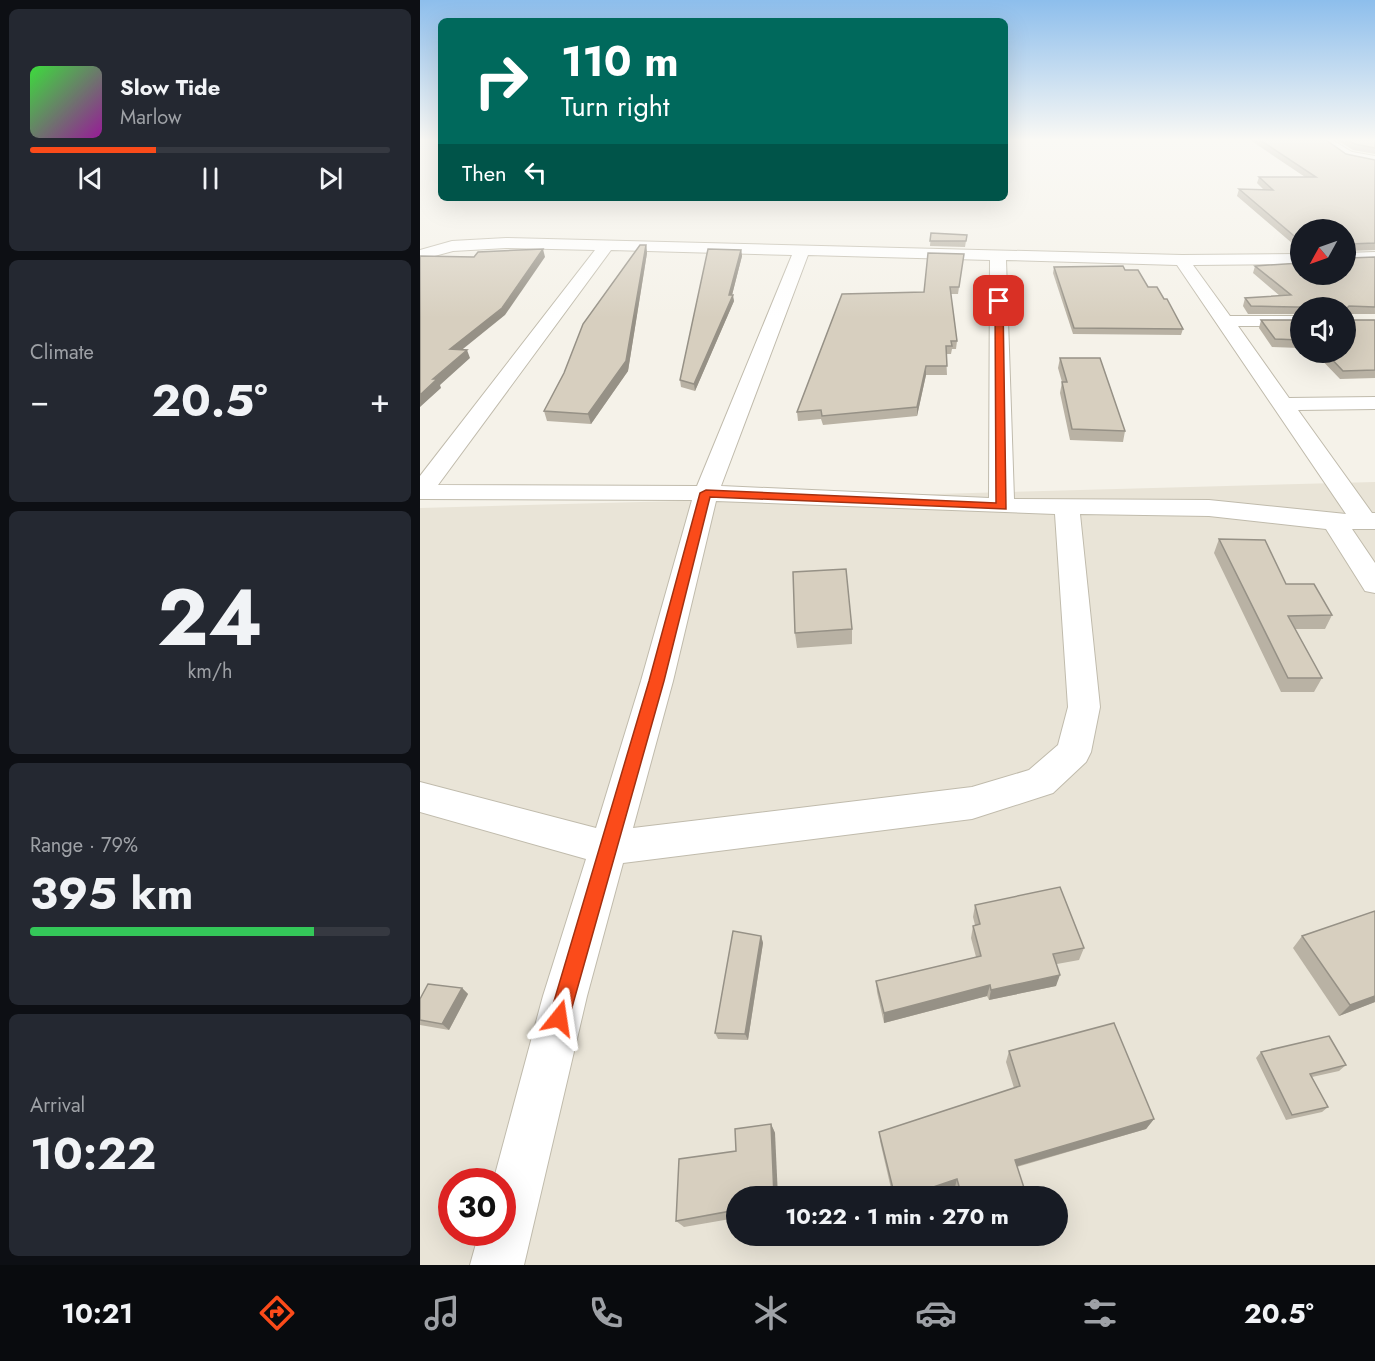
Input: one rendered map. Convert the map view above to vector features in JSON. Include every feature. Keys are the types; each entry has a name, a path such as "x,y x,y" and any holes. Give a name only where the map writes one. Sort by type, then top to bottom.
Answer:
{"street":[{"path":"420,255 452,246 477,243 1182,260 1290,259"},
{"path":"607,245 420,492 706,493 1002,507 1209,508 1334,522 1370,521"},
{"path":"496,1265 565,996 657,681 706,493 802,250"},
{"path":"998,256 1002,507"},
{"path":"1356,258 1375,257"},
{"path":"1182,260 1282,404 1370,521"},
{"path":"1224,321 1290,321"},
{"path":"1282,404 1375,403"},
{"path":"420,797 608,848 972,803 1040,782 1074,752 1084,707 1067,507"},
{"path":"1334,522 1375,584"}],"shaded area":[{"path":"1375,482 1375,1265 420,1265 420,508"}],"building":[{"path":"1251,199 1375,199 1375,243 1356,244 1356,219 1290,219 1290,232"},
{"path":"931,233 967,235 966,241 930,241"},
{"path":"640,245 646,245 626,361 588,414 544,411 564,373 583,324"},
{"path":"543,249 502,308 450,349 467,350 433,379 437,379 420,395 420,256 474,257 478,252"},
{"path":"708,249 741,250 729,295 733,295 694,384 680,380"},
{"path":"928,253 964,254 959,287 950,287 957,341 951,341 952,346 946,346 947,366 926,366 917,407 822,416 821,410 797,412 842,294 924,292"},
{"path":"1375,257 1375,307 1356,306 1356,297 1290,297 1290,307 1251,306 1245,298 1291,295 1255,266 1290,264 1290,285 1356,285 1356,258"},
{"path":"1123,266 1125,270 1138,270 1148,287 1157,287 1164,299 1167,299 1183,329 1074,328 1054,267"},
{"path":"1261,320 1290,320 1290,340 1275,339"},
{"path":"1356,320 1375,320 1375,370 1343,371 1335,363 1356,363"},
{"path":"1060,358 1100,358 1125,431 1072,429 1062,382 1067,382"},
{"path":"1219,539 1265,540 1286,584 1314,584 1332,615 1288,616 1322,678 1288,678"},
{"path":"846,569 852,629 795,633 793,572"},
{"path":"1060,887 1084,948 1053,954 1060,975 991,990 990,985 884,1013 876,981 981,956 973,926 980,924 975,905"},
{"path":"1375,911 1375,996 1350,1005 1302,936"},
{"path":"733,931 761,936 745,1034 715,1033"},
{"path":"428,984 462,988 442,1024 420,1020 420,999"},
{"path":"1114,1023 1154,1119 1015,1160 1023,1186 959,1186 957,1179 936,1186 892,1186 879,1132 1020,1086 1009,1051"},
{"path":"1329,1036 1346,1065 1310,1074 1328,1107 1292,1115 1261,1052"},
{"path":"771,1124 774,1186 726,1186 726,1212 676,1221 679,1159 736,1151 735,1129"}],"route":[{"path":"559,1018 657,681 706,493 1002,507 999,301"}]}
